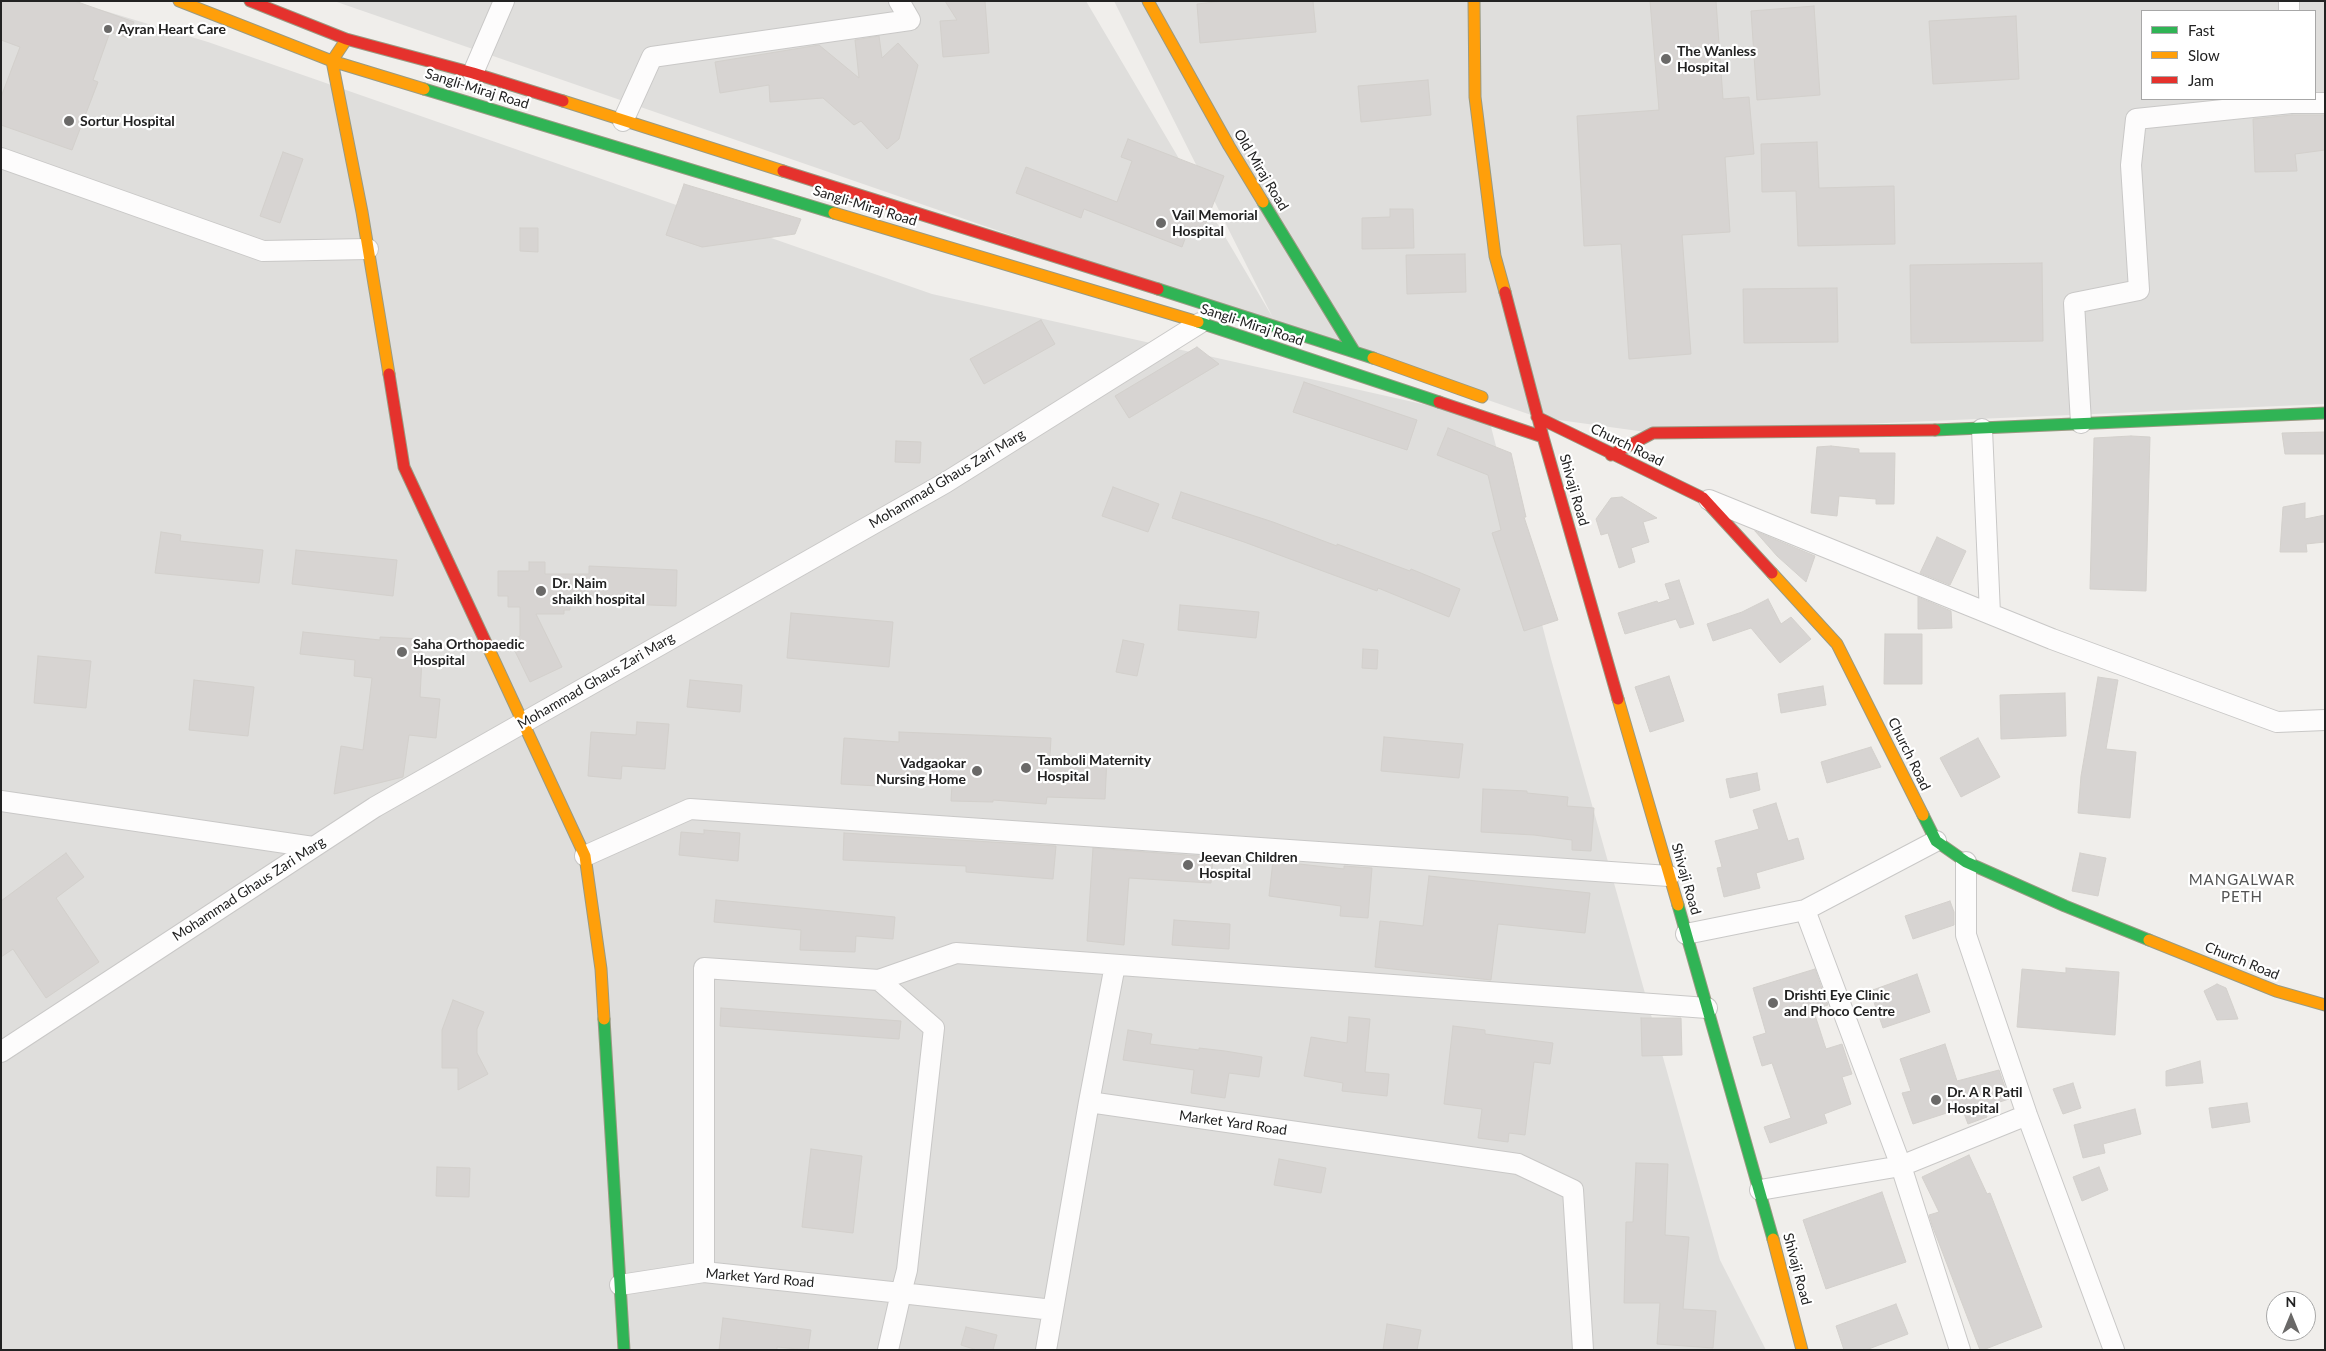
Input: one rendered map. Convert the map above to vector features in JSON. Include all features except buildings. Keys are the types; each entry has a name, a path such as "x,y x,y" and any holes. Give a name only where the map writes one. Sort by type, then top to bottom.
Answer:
{"main road":[{"name":"Sangli-Miraj Road","path":"179,1 332,61 1200,323 1543,437"},
{"name":"Sangli-Miraj Road","path":"250,1 346,40 473,73 1354,351 1492,401"},
{"name":"Old Miraj Road","path":"1148,1 1229,146 1354,351"},
{"name":"Shivaji Road","path":"1474,1 1475,97 1495,256 1533,416 1543,437 1760,1190 1802,1350"},
{"path":"346,40 332,61 368,249 404,467 585,856 601,969 624,1350"},
{"path":"1611,455 1653,433 1982,429 2325,413"},
{"name":"Church Road","path":"1533,416 1703,498 1837,644 1936,842 1966,862 2065,906 2276,991 2325,1005"}],"street":[{"path":"473,73 504,1"},
{"path":"623,121 652,57 910,20 899,1"},
{"path":"2081,423 2074,302 2139,290 2131,165 2136,119 2291,101 2325,103"},
{"path":"1,158 263,251 368,249"},
{"name":"Mohammad Ghaus Zari Marg","path":"1,1052 375,807 945,483 1200,323"},
{"path":"1982,429 1990,614"},
{"path":"1703,498 1990,614 2277,722 2325,720"},
{"path":"1,801 313,847"},
{"path":"585,856 690,809 1669,876"},
{"path":"1686,934 1805,910 1936,842"},
{"path":"1966,862 1966,934 2027,1115 2114,1350"},
{"path":"1805,910 1900,1166 1960,1350"},
{"path":"704,1272 704,968 879,980 956,953 1707,1008"},
{"path":"1046,1350 1089,1102 1116,965"},
{"path":"879,980 934,1028 907,1270 888,1350"},
{"name":"Market Yard Road","path":"1089,1102 1518,1164 1573,1190 1583,1350"},
{"path":"1760,1190 1900,1166 2027,1115"},
{"name":"Market Yard Road","path":"620,1285 704,1272 1053,1310"}],"shaded area":[{"path":"1,1 92,7 208,42 932,294 1489,419 1551,659 1720,1260 1766,1350 1,1350"},
{"path":"334,1 1086,1 1273,318 1114,1 2325,1 2325,404 1653,433 1537,417"}],"traffic: fast":[{"path":"424,89 834,213"},
{"path":"1263,202 1354,351"},
{"path":"1158,289 1373,358"},
{"path":"1198,322 1439,402"},
{"path":"1935,430 2325,413"},
{"path":"1923,815 1936,841 1966,862 2065,906 2149,940"},
{"path":"1678,905 1773,1239"},
{"path":"604,1019 624,1350"}],"traffic: slow":[{"path":"179,1 332,61 424,89"},
{"path":"1148,1 1229,146 1263,202"},
{"path":"1474,1 1475,97 1495,256 1505,292"},
{"path":"344,43 332,61 362,212 389,374"},
{"path":"563,101 783,171"},
{"path":"834,213 1198,322"},
{"path":"1373,358 1482,397"},
{"path":"1772,573 1837,644 1923,815"},
{"path":"487,645 585,856 601,969 604,1019"},
{"path":"1618,699 1678,905"},
{"path":"2149,940 2276,991 2325,1005"},
{"path":"1773,1239 1802,1350"}],"traffic: jam":[{"path":"250,1 346,39 473,73 563,101"},
{"path":"783,171 1158,289"},
{"path":"1505,292 1543,437"},
{"path":"389,374 404,467 487,645"},
{"path":"1439,402 1543,437"},
{"path":"1537,417 1703,498 1772,573"},
{"path":"1611,455 1653,433 1935,430"},
{"path":"1543,437 1618,699"}],"place":[{"name":"Ayran Heart Care","path":"108,29"},
{"name":"The Wanless Hospital","path":"1666,59"},
{"name":"Sortur Hospital","path":"69,121"},
{"name":"Vail Memorial Hospital","path":"1161,223"},
{"name":"Dr. Naim shaikh hospital","path":"541,591"},
{"name":"Saha Orthopaedic Hospital","path":"402,652"},
{"name":"Tamboli Maternity Hospital","path":"1026,768"},
{"name":"Vadgaokar Nursing Home","path":"977,771"},
{"name":"Jeevan Children Hospital","path":"1188,865"},
{"name":"Drishti Eye Clinic and Phoco Centre","path":"1773,1003"},
{"name":"Dr. A R Patil Hospital","path":"1936,1100"}],"district":[{"name":"MANGALWAR PETH","path":"2242,888"}]}
